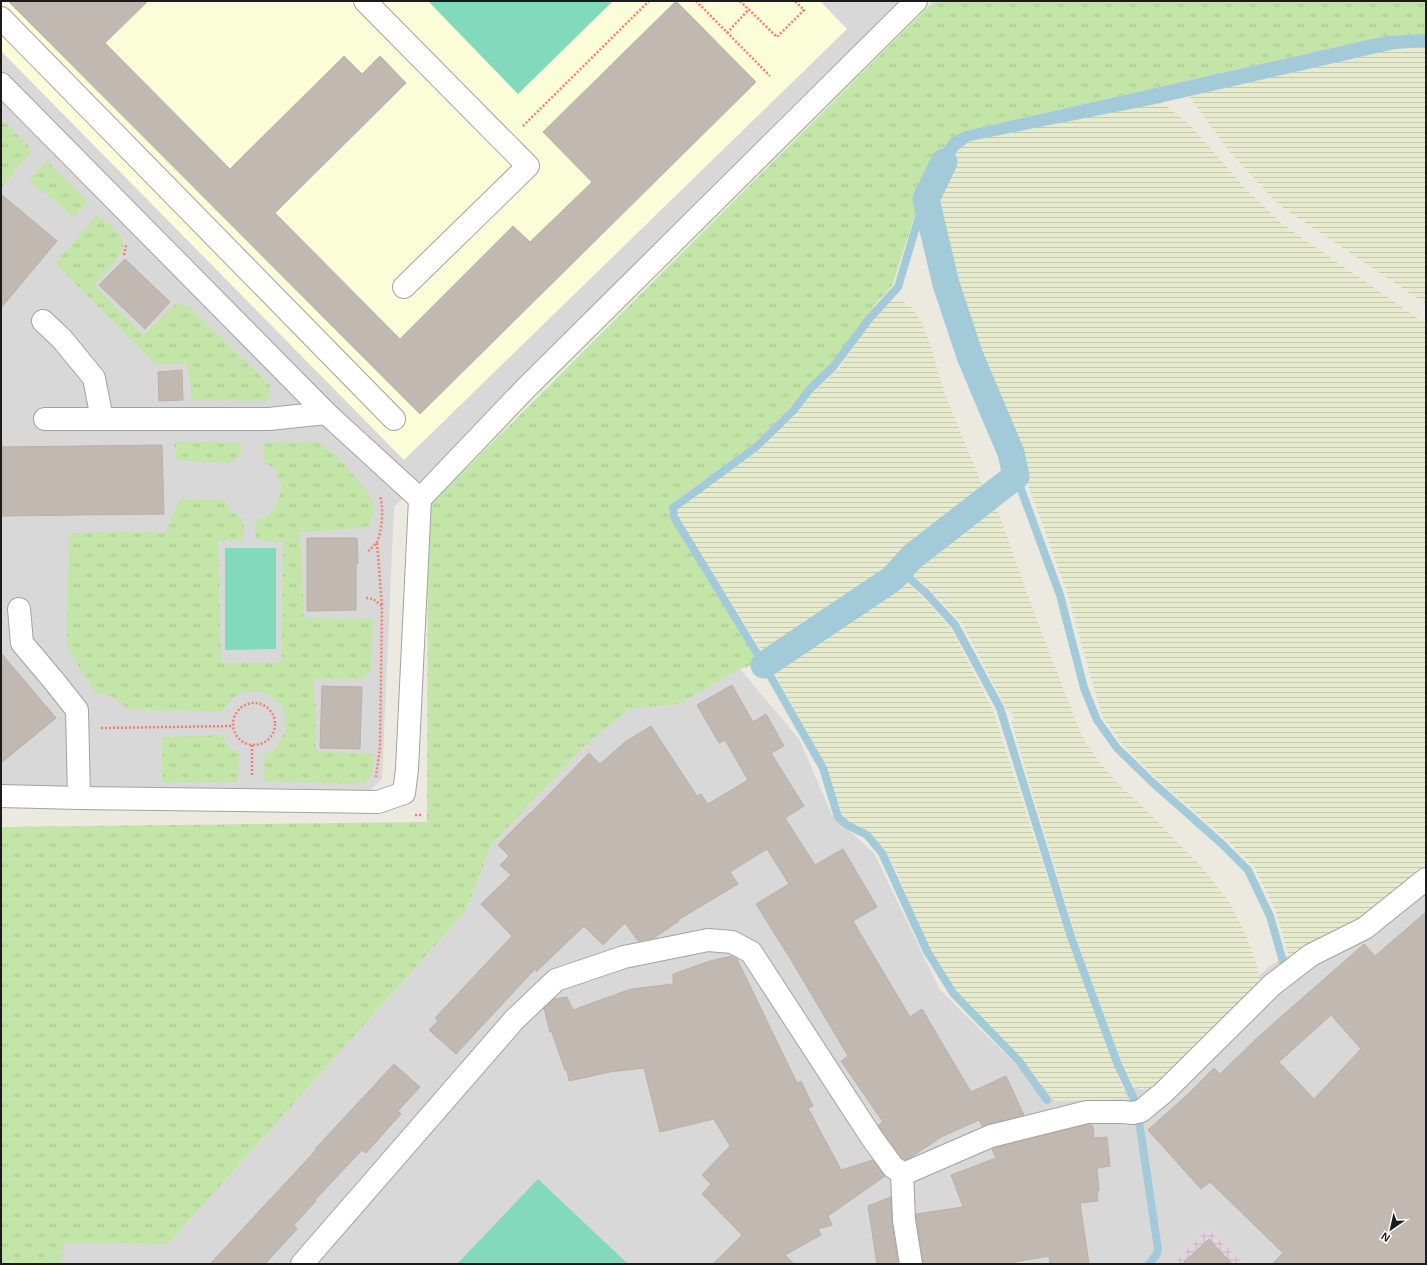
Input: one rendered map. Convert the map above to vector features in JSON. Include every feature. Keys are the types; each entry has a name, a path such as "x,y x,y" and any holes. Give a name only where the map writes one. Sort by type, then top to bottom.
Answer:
{"street":[{"path":"365,1 528,166 404,287"},
{"path":"1,796 378,802 404,793 420,499 526,388 916,1"},
{"path":"1,18 394,419"},
{"path":"1,84 326,413 420,499"},
{"path":"43,321 62,339 94,378 102,419"},
{"path":"45,419 269,419 326,413"},
{"path":"19,609 22,643 77,710 79,798"},
{"path":"302,1264 514,1020 556,980 624,957 708,940 732,942 750,952 872,1138 893,1167 902,1173 908,1172 991,1136 1087,1112 1137,1112 1163,1093 1272,985 1311,955 1365,928 1426,879"},
{"path":"902,1173 904,1220 911,1264"}],"path":[{"path":"505,143 649,1"},
{"path":"696,1 770,76"},
{"path":"740,1 777,37 804,10 795,1"},
{"path":"727,33 749,9"},
{"path":"376,780 380,747 382,606 377,542 381,525 382,501 379,494"},
{"path":"368,552 377,542"},
{"path":"366,598 373,599 382,606"},
{"path":"256,702 265,705 272,712 276,721 275,731 270,739 262,744 252,745 243,742 236,736 233,726 233,717 239,708 247,703 256,702"},
{"path":"96,728 233,726"},
{"path":"252,745 252,781"}],"shaded area":[{"path":"1,1 901,1 394,507 382,779 364,796 1,788"},
{"path":"1,1 820,1 847,29 404,460 1,51"},
{"path":"1426,47 1426,304 1279,205 1229,151 1189,96 1395,49"},
{"path":"1162,102 1191,126 1245,188 1282,224 1426,324 1426,871 1380,907 1290,960 1276,912 1254,867 1227,840 1155,777 1121,742 1102,716 1066,589 1015,445 957,294 936,220 932,196 958,150 970,141"},
{"path":"892,300 902,301 912,308 921,322 930,344 944,392 985,492 907,554 891,574 766,658 678,517 678,510 682,505 757,452 796,414 813,392 838,370 870,323"},
{"path":"995,503 1033,610 1077,724 1086,743 1100,763 1118,784 1144,808 1205,871 1229,902 1246,935 1255,959 1261,983 1155,1087 1140,1090 1130,1080 1121,1062 1075,935 1011,721 1014,720 1012,711 1008,712 962,623 912,574 910,568 913,564 959,533"},
{"path":"902,577 952,630 993,711 1067,938 1127,1099 1055,1101 1022,1059 955,989 930,949 914,915 898,874 883,847 870,834 851,823 842,814 837,804 826,765 771,667"},
{"path":"740,669 799,739 832,815 874,853 940,990 1035,1083 1100,1098 1158,1080 1268,967 1360,915 1426,861 1426,1264 1244,1264 1208,1230 1173,1264 62,1264 62,1243 168,1244 466,911 491,845 585,746 629,709 679,704"},
{"path":"1208,1229 1244,1264 1173,1264"}],"green space":[{"path":"428,1 613,1 518,94"},
{"path":"934,1 1426,1 1426,34 1385,36 965,131 951,138 944,147 917,209 892,286 874,306 831,366 807,388 789,409 753,444 677,500 669,508 670,517 758,663 740,669 679,704 629,709 585,746 491,845 466,911 168,1244 63,1243 62,1264 1,1264 1,827 427,822 428,510 431,504"},
{"path":"1,119 33,150 1,188"},
{"path":"47,161 88,202 74,217 28,180"},
{"path":"98,214 115,230 123,242 122,249 115,262 94,285 143,335 177,303 188,306 270,385 270,394 267,401 192,400 187,363 155,364 55,263"},
{"path":"175,441 241,443 241,453 232,463 175,460"},
{"path":"264,442 318,442 337,456 367,491 375,508 369,526 351,529 300,532 304,618 373,619 371,670 363,679 314,679 316,751 374,754 372,775 364,783 352,784 264,781 264,755 275,749 285,732 285,713 278,702 264,692 247,691 232,698 222,712 128,709 111,696 94,692 67,646 69,533 166,532 180,499 225,500 232,512 244,519 244,540 218,541 221,663 281,662 283,542 256,540 255,521 269,515 277,504 282,487 276,470 264,461"},
{"path":"225,548 276,548 276,649 225,650"},
{"path":"222,735 229,747 239,753 238,782 162,782 162,737"},
{"path":"538,1179 628,1264 457,1264"}],"water":[{"path":"1426,34 1426,47 1395,49 1151,105 970,141 958,150 932,196 923,195 944,147 951,138 965,131 1385,36"}],"building":[{"path":"8,1 148,1 105,43 230,169 344,56 362,74 380,56 406,83 275,213 400,339 513,226 530,242 592,182 543,132 676,1 756,82 420,414"},
{"path":"1,194 57,241 1,308"},
{"path":"125,259 170,302 145,329 99,285"},
{"path":"182,370 183,400 159,401 158,372"},
{"path":"162,445 164,514 1,516 1,447"},
{"path":"307,538 357,538 358,564 356,564 356,610 307,611"},
{"path":"1,653 56,718 1,763"},
{"path":"732,685 753,722 766,714 784,746 771,753 804,806 785,818 815,865 843,849 877,907 853,921 910,1017 922,1009 971,1092 1006,1076 1024,1115 982,1126 979,1120 941,1137 905,1160 902,1158 878,1125 883,1122 841,1061 848,1056 756,904 789,884 767,849 730,872 738,884 678,920 679,921 654,938 638,941 625,923 603,945 584,926 536,972 536,968 456,1054 429,1030 438,1021 435,1018 512,936 481,904 511,875 500,865 509,856 498,845 589,753 600,764 625,742 651,726 697,796 701,794 708,804 748,780 725,740 719,743 697,705"},
{"path":"322,686 362,687 360,749 320,748"},
{"path":"1426,912 1426,1264 1272,1264 1283,1253 1210,1182 1201,1189 1148,1130 1214,1068 1220,1074 1258,1037 1364,944 1375,956","holes":["1331,1015 1361,1049 1314,1099 1279,1062"]},
{"path":"732,956 737,959 797,1083 801,1081 813,1106 808,1108 841,1170 873,1160 885,1176 828,1216 832,1225 818,1229 821,1235 785,1255 794,1264 713,1264 742,1235 702,1194 711,1184 702,1175 730,1146 714,1119 660,1132 644,1068 610,1072 569,1081 567,1070 565,1070 551,1030 550,1032 544,1008 554,999 567,997 573,1010 631,989 673,984 673,974 710,961"},
{"path":"394,1064 420,1087 398,1111 401,1114 366,1153 362,1150 315,1200 316,1201 294,1225 297,1229 265,1264 210,1264 316,1150 315,1149"},
{"path":"1089,1124 1093,1126 1094,1138 1107,1137 1110,1166 1097,1168 1099,1191 1097,1191 1098,1201 1080,1203 1089,1264 1050,1264 1049,1256 1003,1264 923,1264 916,1214 963,1207 951,1175 996,1158 992,1149"},
{"path":"891,1197 892,1222 898,1264 877,1264 868,1206"},
{"path":"1209,1239 1232,1264 1182,1264"}],"waterway":[{"path":"764,665 892,579 912,557 1016,476 1011,453 970,356 946,284 931,221 926,199 944,162"},
{"path":"926,199 921,210 898,287 869,319 833,367 810,389 793,411 756,447 673,508 674,517 764,665 823,768 838,817 847,825 867,835 882,853 927,951 953,993 1019,1061 1047,1100"},
{"path":"1016,476 1060,595 1084,688 1097,720 1117,748 1152,782 1222,844 1248,870 1270,916 1284,965"},
{"path":"900,570 926,593 955,625 1000,708 1071,937 1118,1065 1135,1101 1158,1249 1157,1254 1149,1264"}]}
